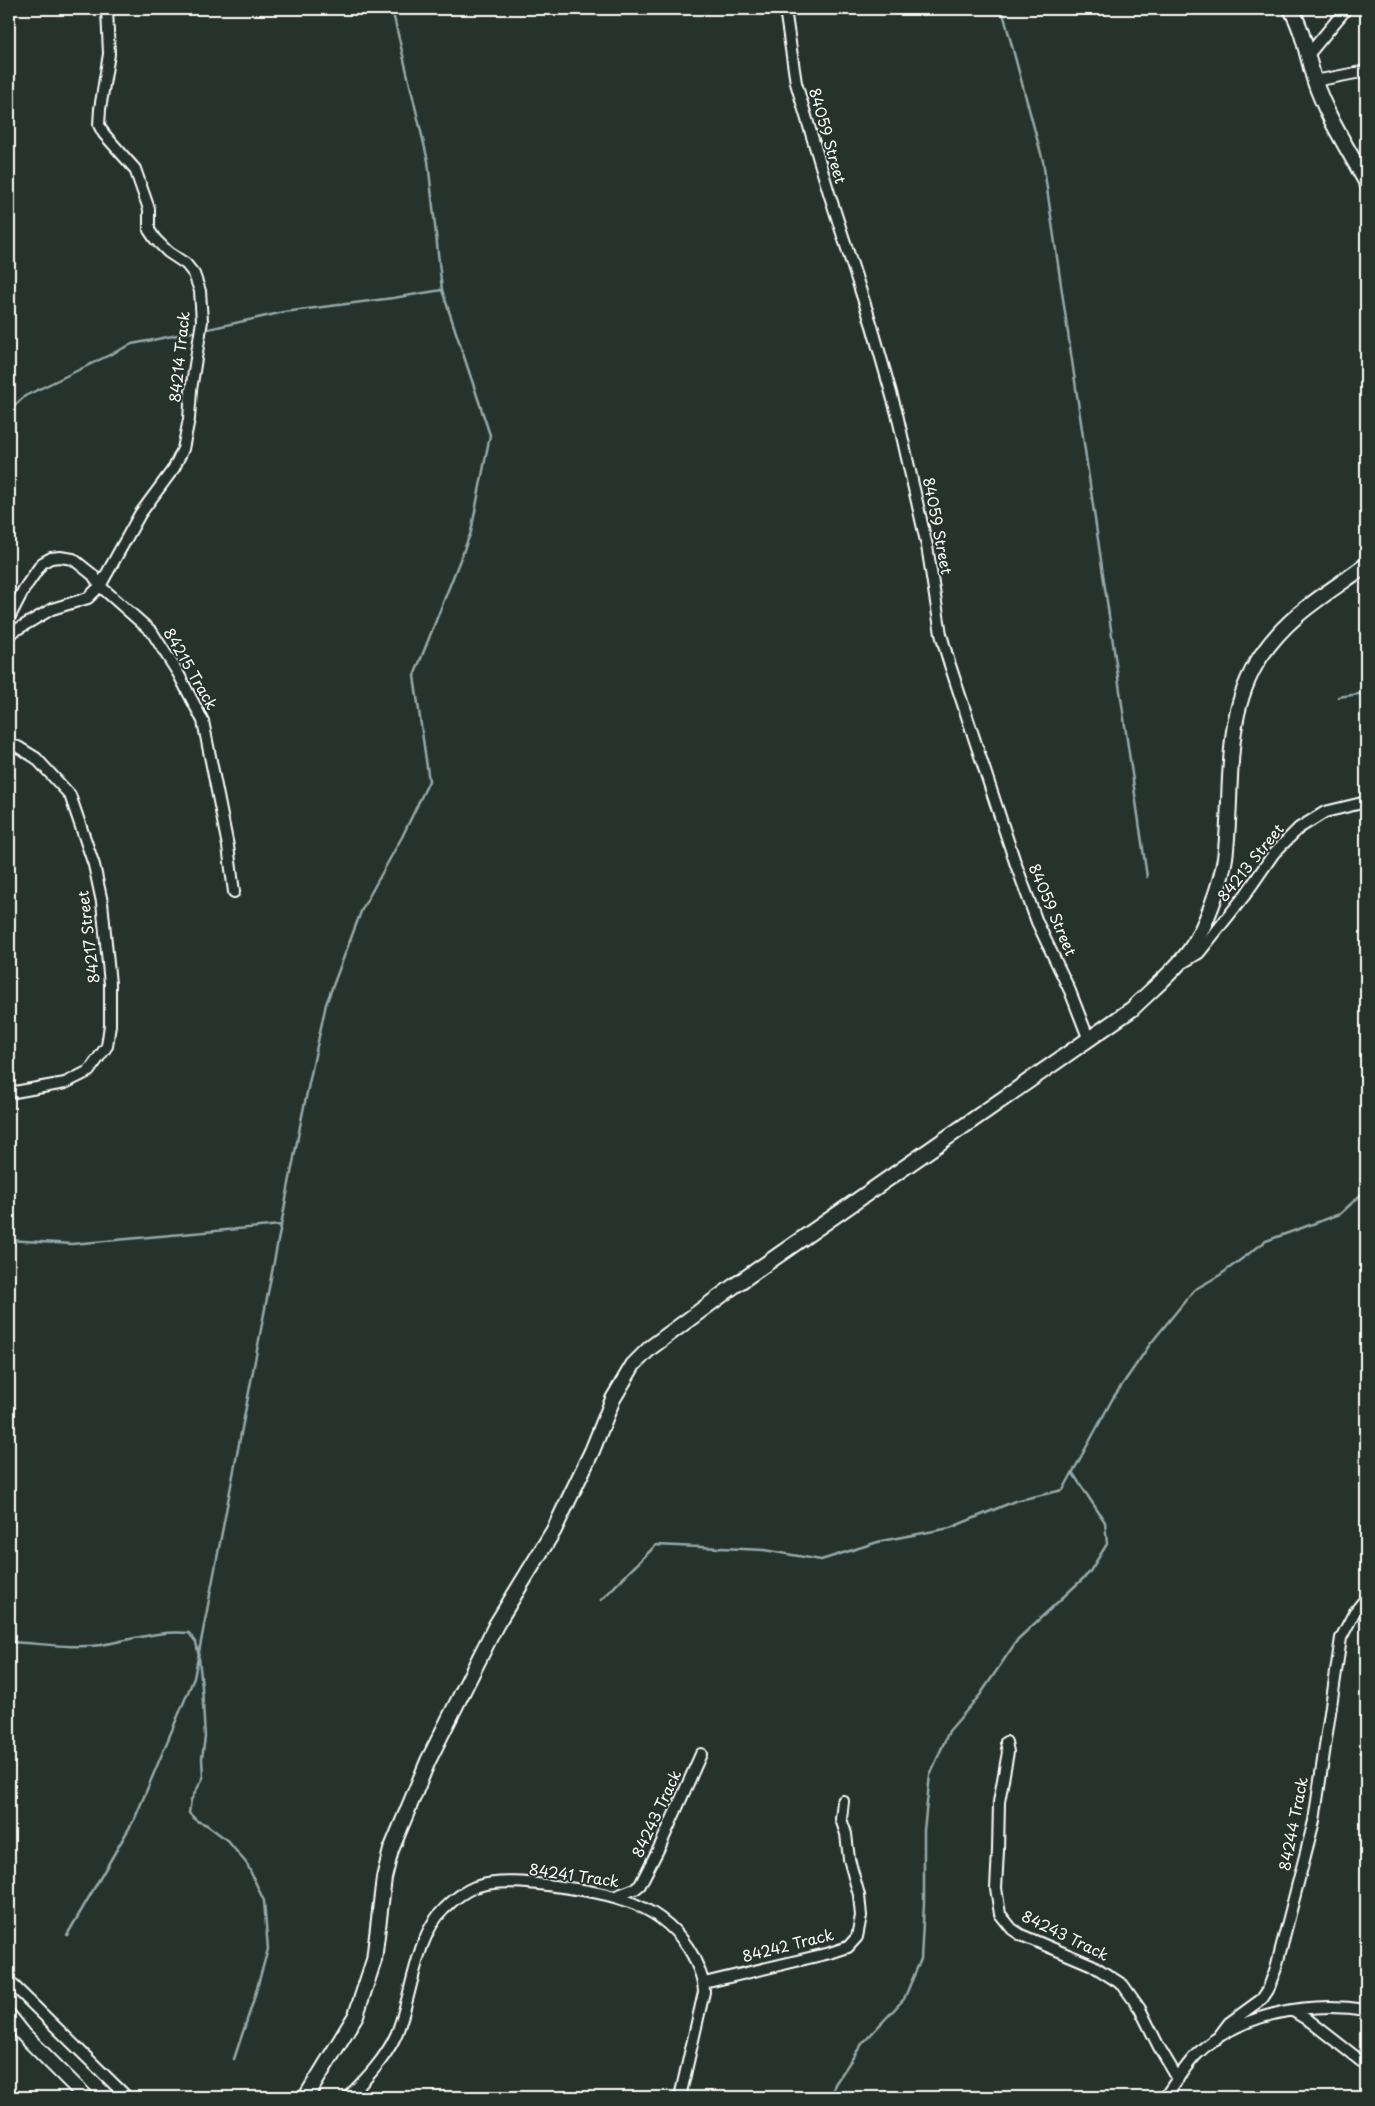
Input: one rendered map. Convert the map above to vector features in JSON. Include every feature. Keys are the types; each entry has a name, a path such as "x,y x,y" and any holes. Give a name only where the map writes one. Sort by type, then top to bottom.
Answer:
{"street":[{"name":"84214 Track","path":"9,634 52,609 88,598 100,586 140,514 174,468 183,449 189,419 191,390 202,321 200,291 194,274 186,264 168,252 149,230 149,209 135,169 104,134 99,124 109,54 107,9"},
{"name":"84059 Street","path":"785,9 796,83 828,194 869,316 897,414 927,546 948,659 1015,862 1038,922 1070,991 1089,1040"},
{"path":"1291,9 1301,26 1315,81 1327,111 1366,182"},
{"path":"1308,55 1346,9"},
{"path":"1315,81 1366,71"},
{"name":"84215 Track","path":"9,618 24,589 42,563 51,558 60,557 73,559 93,575 100,586 152,632 178,673 203,721 228,846 234,892"},
{"path":"306,2097 356,2016 374,1960 384,1878 391,1850 424,1770 496,1625 554,1530 592,1451 613,1399 634,1365 650,1348 734,1286 1132,1009 1175,968 1191,948 1205,920 1214,898 1225,859 1232,740 1239,706 1250,676 1261,656 1292,618 1366,566"},
{"name":"84217 Street","path":"9,745 18,747 36,758 70,795 94,865 102,902 110,984 110,1025 107,1046 89,1071 65,1083 9,1093"},
{"name":"84213 Street","path":"1175,968 1198,953 1245,895 1274,853 1299,828 1325,812 1366,802"},
{"name":"84244 Track","path":"1217,2039 1229,2023 1262,1999 1268,1990 1276,1968 1314,1821 1341,1638 1354,1613 1366,1598"},
{"name":"84243 Track","path":"1006,1742 1008,1752 998,1802 996,1888 1000,1914 1012,1929 1021,1935 1092,1965 1123,1985 1140,2009 1159,2048 1178,2080"},
{"name":"84243 Track","path":"611,1897 626,1893 640,1885 662,1844 701,1754"},
{"name":"84242 Track","path":"704,1983 830,1953 848,1946 856,1937 861,1916 859,1895 841,1819 843,1801"},
{"name":"84241 Track","path":"348,2097 372,2073 396,2035 432,1923 444,1909 474,1887 496,1884 533,1884 586,1890 634,1903 663,1920 688,1947 704,1983"},
{"path":"9,1981 127,2097"},
{"path":"680,2097 696,2033 704,1983"},
{"path":"1165,2097 1197,2055 1217,2039 1264,2016 1324,2006 1366,2010"},
{"path":"1293,2011 1311,2022 1366,2065"},
{"path":"9,2016 24,2035 86,2097"}],"waterway":[{"path":"67,1935 135,1818 194,1678 302,1116 326,1004 362,909 402,837 429,781 414,676 471,532 490,435 442,290 428,161 392,9"},
{"path":"1002,9 1043,161 1147,877"},
{"path":"204,330 284,312 442,290"},
{"path":"9,411 25,396 132,344 198,331"},
{"path":"1338,697 1366,693"},
{"path":"601,1600 656,1545 764,1550 821,1560 881,1541 950,1528 1015,1501 1063,1490 1113,1398 1151,1343 1194,1290 1220,1275 1266,1241 1340,1214 1366,1190"},
{"path":"9,1240 72,1244 281,1225"},
{"path":"831,2097 835,2084 862,2044 904,1999 921,1959 924,1904 924,1830 930,1775 949,1731 980,1695 1018,1639 1089,1573 1107,1544 1105,1522 1072,1472"},
{"path":"9,1642 89,1646 155,1634 178,1632 189,1633 196,1642 198,1652"},
{"path":"199,1658 205,1737 202,1758 203,1778 191,1800 189,1813 197,1821 207,1825 227,1840 247,1864 264,1901 268,1949 234,2059"}]}
